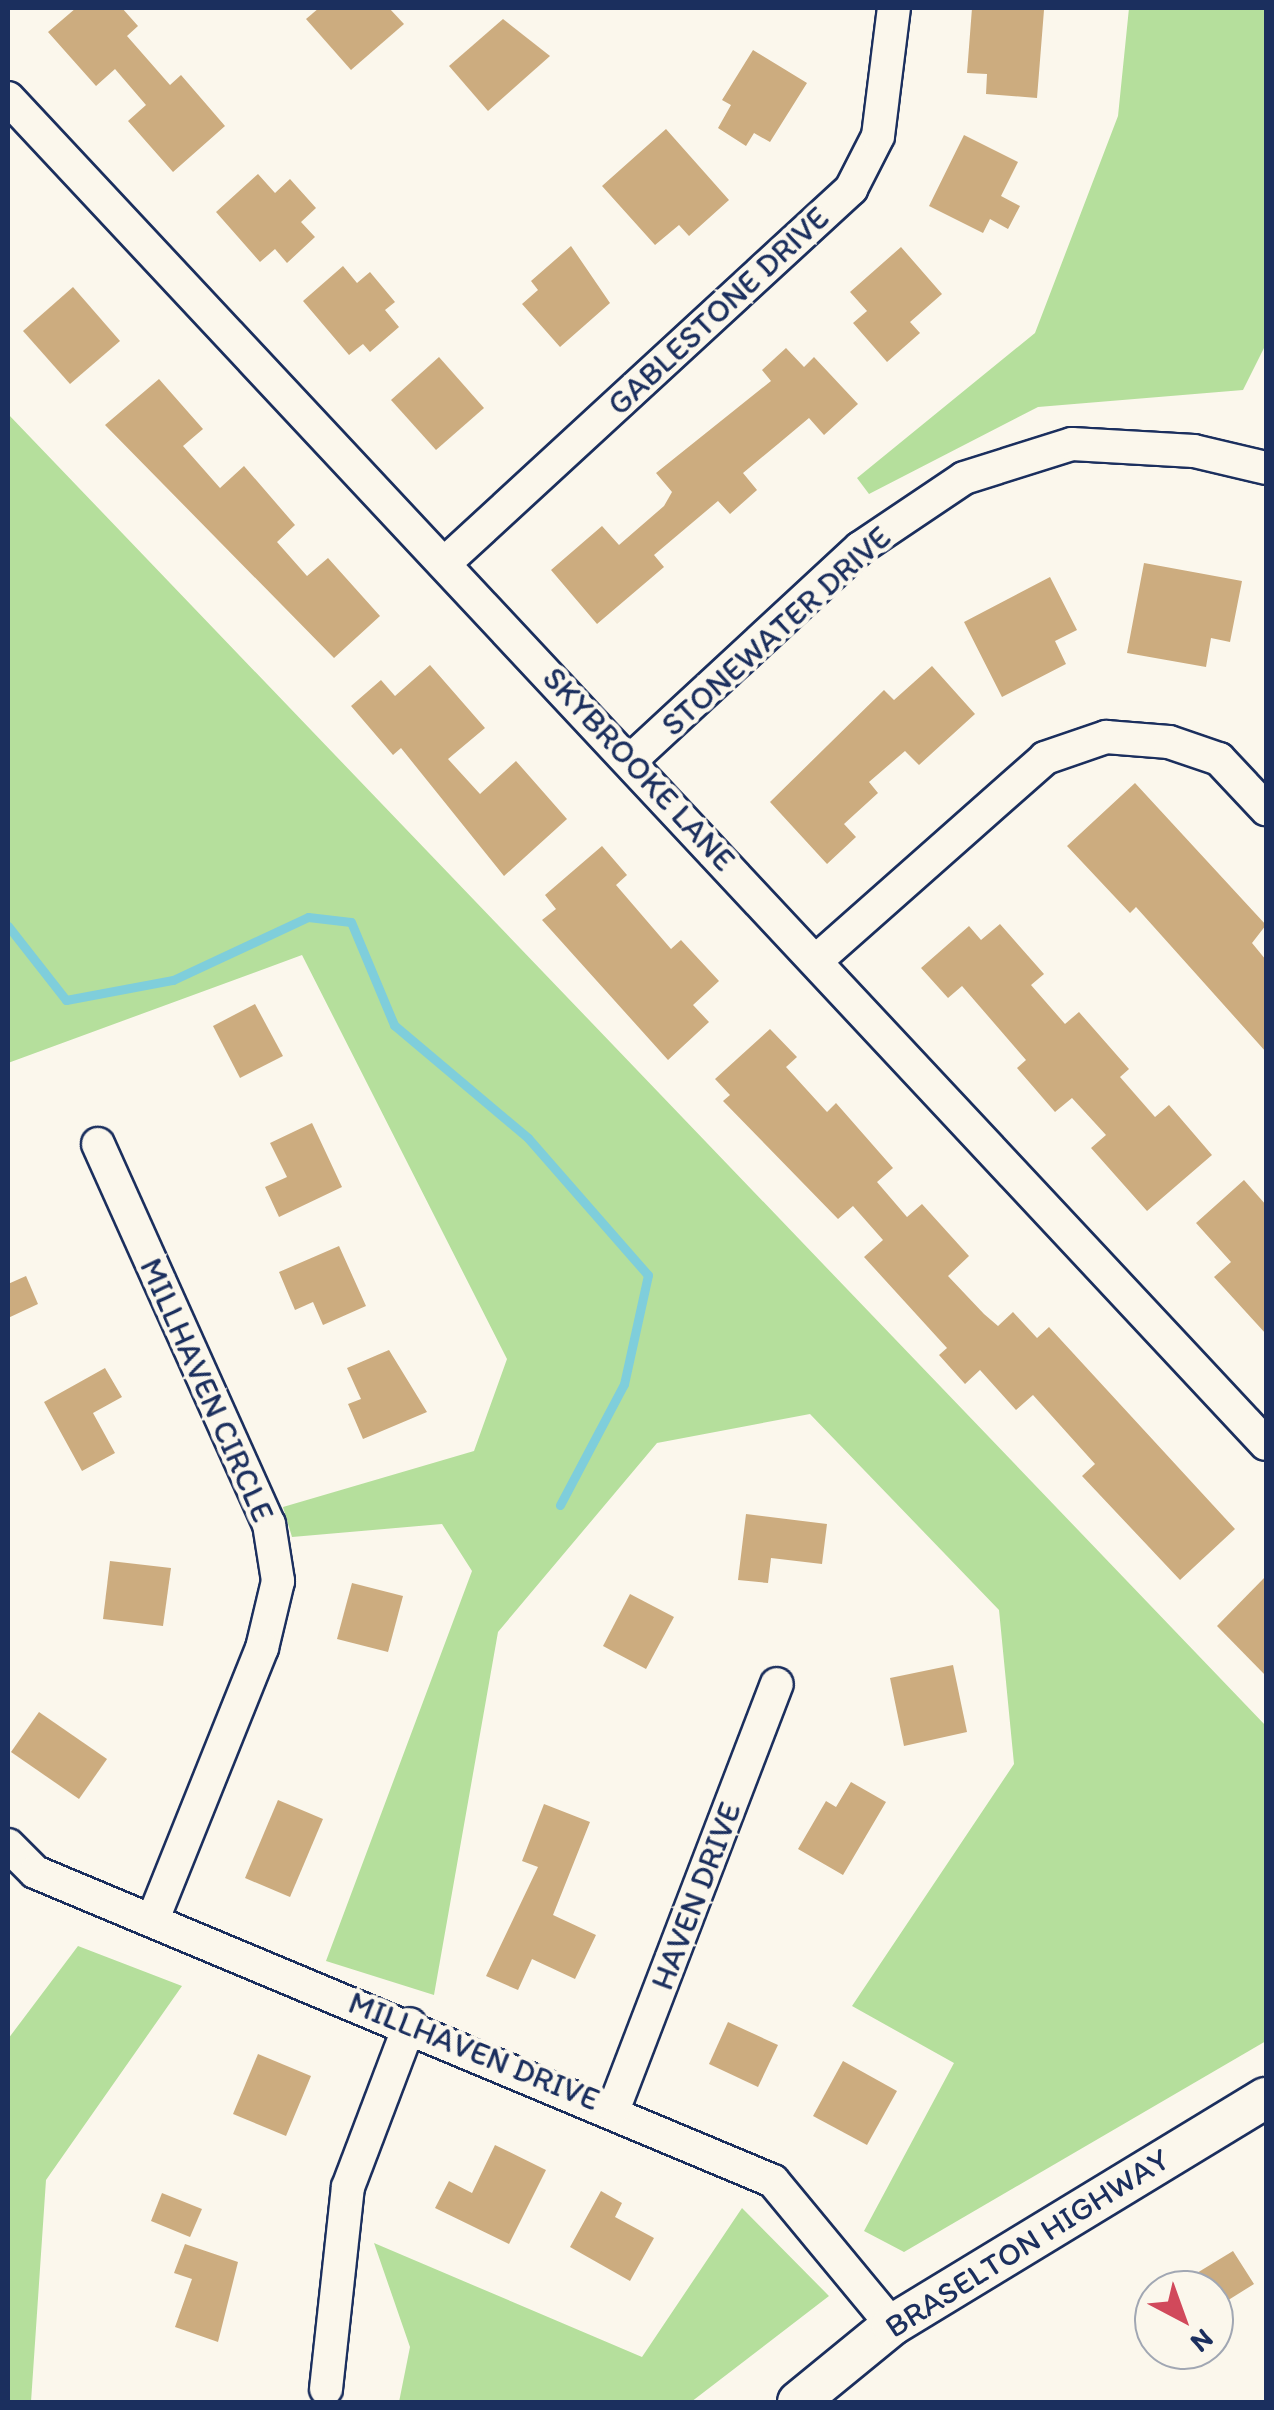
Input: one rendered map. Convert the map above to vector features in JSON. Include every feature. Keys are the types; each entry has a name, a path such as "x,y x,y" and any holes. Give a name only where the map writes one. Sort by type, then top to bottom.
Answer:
{"main road":[{"name":"BRASELTON HIGHWAY","path":"798,2402 892,2325 1266,2098"}],"street":[{"name":"GABLESTONE DRIVE","path":"446,562 851,189 878,136 894,8"},
{"name":"SKYBROOKE LANE","path":"8,98 446,562 1266,1444"},
{"name":"STONEWATER DRIVE","path":"631,760 860,548 964,478 1072,444 1194,451 1266,468"},
{"path":"817,960 1045,758 1106,737 1169,742 1220,759 1266,809"},
{"name":"MILLHAVEN CIRCLE","path":"98,1144 268,1524 278,1581 262,1648 152,1921"},
{"name":"HAVEN DRIVE","path":"614,2108 777,1684"},
{"name":"MILLHAVEN DRIVE","path":"8,1845 35,1872 614,2108 774,2181 892,2325"},
{"path":"326,2389 348,2187 410,2024"}],"green space":[{"path":"1129,8 1266,8 1266,344 1243,390 1038,407 869,494 857,478 1035,333 1118,116"},
{"path":"8,414 1266,1726 1266,2041 904,2252 864,2231 954,2063 852,2006 1014,1764 999,1610 810,1414 657,1443 498,1632 434,1995 326,1961 472,1571 442,1524 292,1537 283,1507 474,1451 507,1359 302,955 8,1063"},
{"path":"78,1946 182,1986 46,2180 31,2402 8,2402 8,2039"},
{"path":"742,2208 829,2296 691,2402 399,2402 410,2347 374,2243 642,2357"}],"building":[{"path":"76,8 122,8 138,26 127,36 170,85 181,75 225,126 173,172 128,121 146,105 115,69 96,86 48,32"},
{"path":"319,8 389,8 404,24 351,70 306,19"},
{"path":"972,8 1044,10 1037,98 986,94 987,74 967,73"},
{"path":"503,19 550,56 488,111 449,66"},
{"path":"753,50 807,83 770,142 754,133 746,146 718,128 731,105 722,100"},
{"path":"666,129 729,200 689,236 679,225 655,245 602,186"},
{"path":"964,135 1018,162 1001,196 1020,206 1008,229 990,219 983,233 929,206"},
{"path":"258,174 275,193 290,179 316,208 301,222 315,237 287,263 275,249 260,262 216,212"},
{"path":"571,246 610,303 560,347 522,304 538,290 531,281"},
{"path":"901,247 942,294 910,322 920,333 887,362 853,323 867,311 850,292"},
{"path":"343,266 357,283 370,272 395,302 385,310 399,327 370,352 363,344 349,355 303,301"},
{"path":"73,287 120,341 70,384 23,331"},
{"path":"786,348 804,367 814,357 858,404 824,435 809,418 743,473 757,490 730,514 718,501 654,555 664,567 597,624 551,570 602,526 619,545 664,506 672,492 656,473 771,381 762,370"},
{"path":"439,357 484,408 436,450 391,400"},
{"path":"159,379 203,429 183,446 220,488 244,466 295,525 277,542 307,576 328,558 380,616 334,658 105,425"},
{"path":"1144,563 1242,581 1230,642 1211,638 1206,667 1127,653"},
{"path":"1050,577 1077,630 1055,641 1066,664 1002,697 964,622"},
{"path":"430,665 485,728 448,759 480,794 516,761 567,819 504,876 401,748 393,755 351,706 381,680 395,696"},
{"path":"932,666 975,714 919,765 905,751 869,782 878,793 844,824 856,837 827,864 770,802 884,690 894,700"},
{"path":"1135,783 1266,925 1252,943 1266,960 1266,1052 1136,907 1130,913 1067,846"},
{"path":"602,846 627,875 616,885 671,949 681,940 719,981 693,1005 709,1022 668,1060 542,920 556,909 545,895"},
{"path":"1000,924 1044,974 1031,985 1065,1024 1079,1012 1129,1069 1120,1077 1155,1117 1169,1105 1212,1155 1147,1211 1091,1148 1106,1135 1072,1098 1055,1112 1017,1068 1026,1060 962,986 948,998 921,968 969,926 981,940"},
{"path":"255,1004 283,1056 240,1078 213,1026"},
{"path":"770,1029 797,1057 786,1067 827,1112 836,1103 893,1168 877,1182 907,1217 922,1204 969,1256 948,1276 998,1326 1013,1312 1037,1338 1049,1327 1235,1529 1180,1580 1082,1476 1095,1464 1033,1395 1016,1410 980,1370 965,1384 939,1355 947,1348 864,1257 883,1240 853,1206 838,1219 723,1101 730,1095 715,1079"},
{"path":"312,1123 342,1187 279,1217 265,1187 287,1177 270,1143"},
{"path":"1244,1180 1266,1205 1266,1334 1214,1277 1231,1262 1196,1223"},
{"path":"339,1246 366,1306 323,1325 313,1302 295,1310 279,1272"},
{"path":"26,1276 38,1304 8,1318 8,1284"},
{"path":"389,1350 427,1412 363,1439 348,1404 361,1399 347,1368"},
{"path":"105,1368 122,1397 93,1413 115,1453 82,1471 44,1402"},
{"path":"746,1514 827,1524 822,1564 771,1558 768,1583 738,1580"},
{"path":"110,1561 171,1568 163,1626 103,1619"},
{"path":"1266,1576 1266,1676 1217,1626"},
{"path":"352,1583 403,1596 388,1652 337,1639"},
{"path":"630,1594 674,1617 646,1669 603,1646"},
{"path":"953,1665 967,1732 904,1746 890,1678"},
{"path":"39,1712 107,1759 79,1799 11,1752"},
{"path":"851,1782 886,1802 843,1875 798,1849 826,1801 836,1807"},
{"path":"278,1800 323,1819 290,1897 245,1878"},
{"path":"544,1804 590,1822 553,1915 596,1935 575,1979 532,1959 518,1990 486,1976 538,1867 522,1861"},
{"path":"728,2022 778,2045 758,2087 709,2064"},
{"path":"258,2054 311,2076 286,2136 233,2114"},
{"path":"843,2061 897,2091 867,2145 813,2116"},
{"path":"495,2145 546,2170 509,2244 435,2208 449,2181 472,2193"},
{"path":"601,2191 622,2203 615,2217 654,2238 630,2281 570,2247"},
{"path":"162,2193 202,2209 190,2237 151,2221"},
{"path":"185,2244 238,2262 218,2342 175,2327 192,2279 174,2273"},
{"path":"1233,2251 1254,2284 1234,2296 1234,2270 1202,2270"}],"waterway":[{"path":"8,926 66,1000 173,980 308,917 351,922 394,1025 528,1138 648,1275 624,1384 560,1505"}]}
